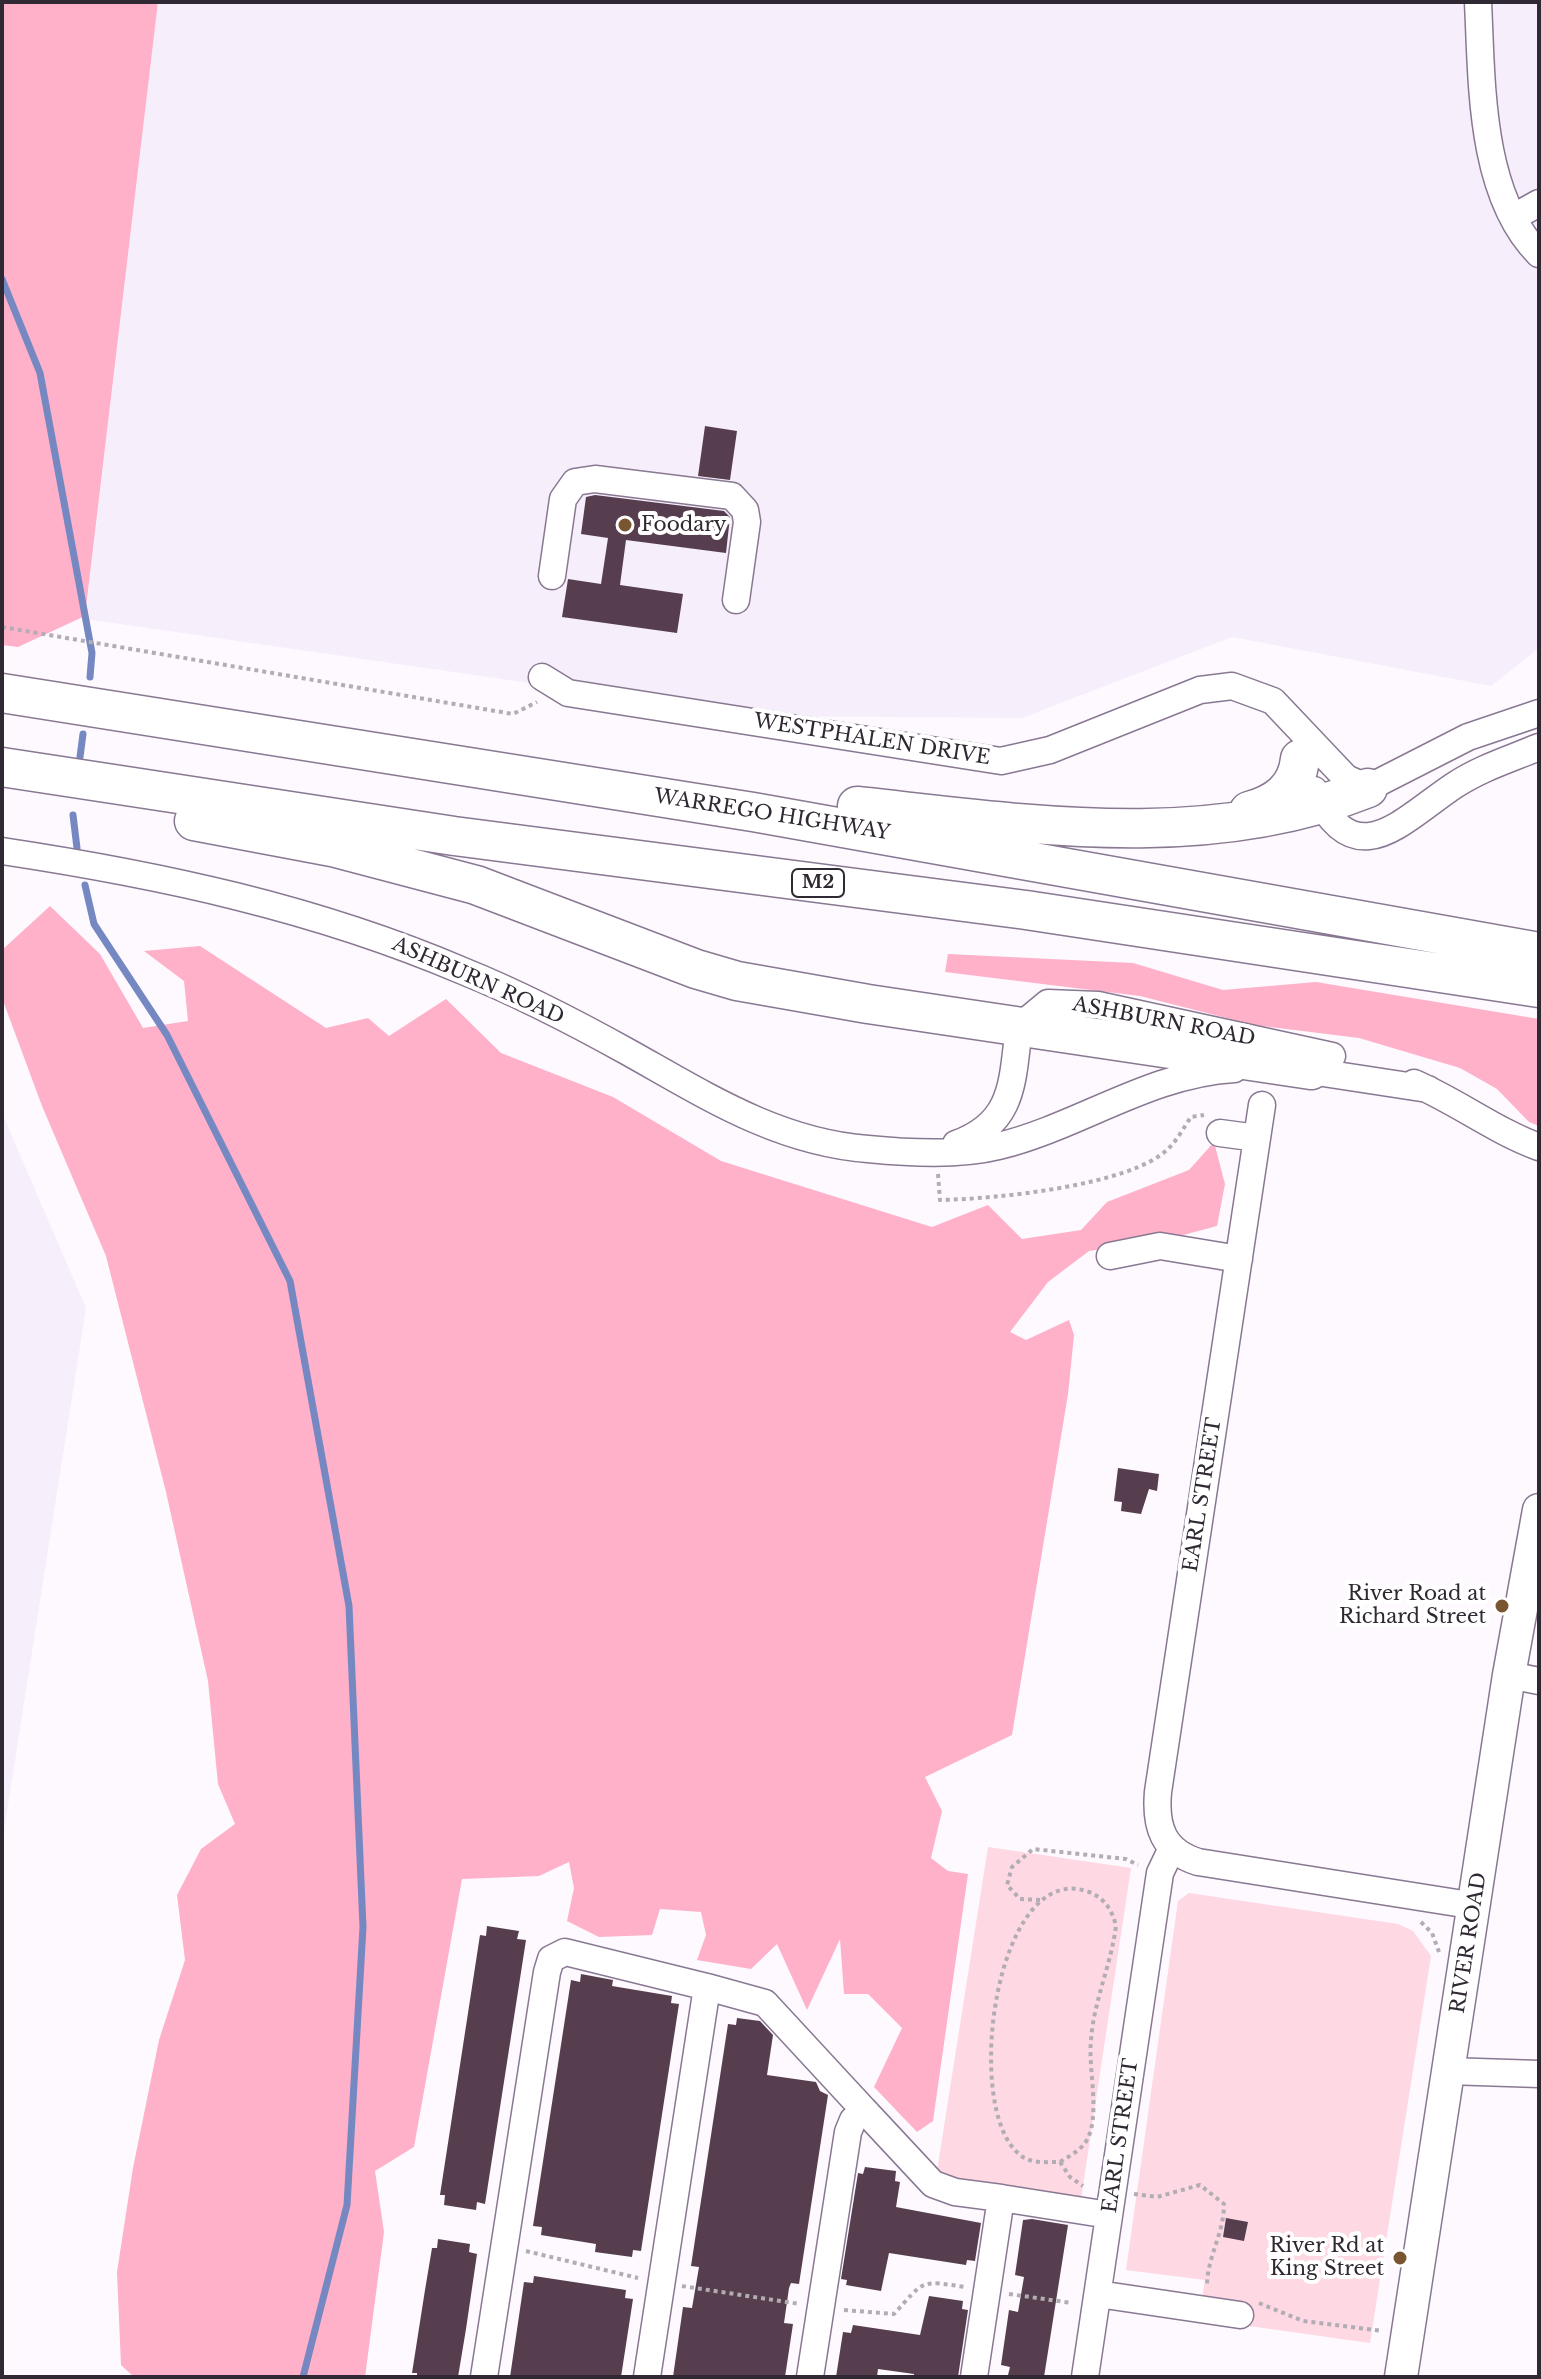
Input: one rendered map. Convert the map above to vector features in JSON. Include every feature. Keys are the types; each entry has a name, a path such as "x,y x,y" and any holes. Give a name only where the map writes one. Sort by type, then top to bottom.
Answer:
{"highway":[{"name":"WARREGO HIGHWAY","path":"2,693 753,812 1539,952"},
{"path":"1176,828 1271,803 1293,784 1300,759"},
{"name":"M2","path":"2,767 454,836 1026,910 1539,988"},
{"path":"2,787 266,834 412,867 521,901 696,969 737,981 1311,1070"},
{"path":"753,812 792,799 1020,823 1176,828 1256,820 1321,804 1368,788"}],"main road":[{"name":"RIVER ROAD","path":"1401,2377 1476,1906 1524,1678 1539,1510"}],"street":[{"path":"1478,2 1484,112 1497,180 1525,240 1539,254"},
{"path":"1514,217 1539,203"},
{"path":"552,576 563,499 575,482 595,479 732,496 745,510 747,522 736,600"},
{"name":"WESTPHALEN DRIVE","path":"550,684 1001,761 1050,750 1209,688 1246,688 1267,697 1285,711 1346,778 1368,788"},
{"path":"1285,711 1300,759 1321,804 1337,827 1346,832 1382,835 1409,821 1480,770 1539,747"},
{"path":"1368,788 1468,737 1539,713"},
{"name":"ASHBURN ROAD","path":"2,851 114,868 349,927 463,970 592,1032 725,1108 784,1133 865,1149 937,1150 999,1146 1063,1125 1143,1089 1194,1074 1243,1068 1311,1070 1428,1089"},
{"name":"ASHBURN ROAD","path":"937,1150 980,1134 1003,1111 1010,1089 1019,1027 1048,1003 1084,1003 1335,1057 1428,1089 1513,1137 1539,1147"},
{"name":"EARL STREET","path":"1085,2377 1160,1873 1171,1850 1160,1832 1156,1813 1158,1792 1262,1105"},
{"path":"1220,1133 1257,1138"},
{"name":"ASHBURN ROAD","path":"1513,1137 1539,1167"},
{"path":"1110,1256 1160,1246 1239,1259"},
{"path":"1171,1850 1198,1862 1476,1906"},
{"path":"484,2377 551,1959 560,1952 575,1953 765,2003 933,2184 955,2192 1109,2215"},
{"path":"647,2377 707,1987"},
{"path":"1448,2071 1539,2074"},
{"path":"810,2377 848,2132 853,2120 864,2110"},
{"path":"974,2377 1001,2198"},
{"path":"1098,2294 1240,2315"}],"path":[{"path":"2,627 513,714 550,684"},
{"path":"937,1150 940,1200 981,1198 1081,1183 1131,1169 1168,1149 1191,1117 1215,1114 1220,1133"},
{"path":"1040,1900 1020,1899 1007,1885 1012,1867 1033,1849 1126,1859 1134,1862 1141,1872"},
{"path":"1410,1917 1432,1933 1440,1958"},
{"path":"1379,2346 1384,2315"}],"shaded area":[{"path":"2,2 158,2 85,616 18,647 2,645"},
{"path":"158,2 1539,2 1539,648 1491,686 1232,637 1022,718 759,716 85,619"},
{"path":"50,906 100,954 143,1028 188,1021 184,981 144,951 200,946 326,1028 368,1018 389,1036 446,999 501,1053 613,1097 721,1161 932,1227 988,1205 1022,1239 1081,1230 1107,1202 1189,1170 1214,1142 1225,1184 1217,1226 1168,1239 1089,1251 1048,1282 1010,1332 1026,1340 1069,1320 1074,1335 1068,1394 1012,1735 925,1777 942,1811 931,1858 948,1871 968,1874 933,2121 917,2132 874,2087 902,2028 868,1994 844,1994 840,1939 807,2010 777,1944 751,1969 697,1960 706,1935 701,1912 660,1909 652,1935 599,1937 567,1921 574,1888 569,1862 539,1876 462,1879 414,2147 375,2171 384,2232 365,2377 134,2377 121,2365 117,2272 133,2168 159,2040 185,1960 177,1895 201,1849 235,1824 218,1784 208,1681 166,1492 106,1256 42,1106 2,998 2,950"},
{"path":"948,954 1133,963 1223,990 1316,982 1539,1019 1539,1126 1529,1122 1497,1089 1460,1068 1359,1038 1254,1025 1140,996 945,972"},
{"path":"2,1113 86,1308 2,1843"},
{"path":"988,1847 1131,1868 1081,2199 960,2180 937,2171"},
{"path":"1189,1893 1398,1924 1413,1931 1431,1956 1370,2343 1242,2325 1202,2298 1205,2280 1126,2270 1178,1901"}],"building":[{"path":"705,426 737,431 730,480 698,476"},
{"path":"595,495 724,511 730,517 726,553 626,540 620,585 683,594 677,633 562,617 568,579 601,584 608,538 581,534 586,497"},
{"path":"1118,1468 1159,1474 1157,1491 1149,1489 1141,1514 1121,1511 1122,1502 1114,1501"},
{"path":"487,1926 519,1931 517,1939 526,1940 485,2204 477,2202 476,2210 444,2205 445,2195 440,2195 480,1935 486,1936"},
{"path":"581,1974 613,1980 612,1986 672,1996 671,2003 679,2004 641,2251 633,2250 632,2257 595,2252 596,2244 541,2235 542,2227 533,2226 571,1980 580,1982"},
{"path":"737,2018 760,2021 773,2035 767,2075 816,2082 820,2091 828,2095 799,2284 791,2283 789,2288 784,2323 793,2324 785,2377 673,2377 683,2307 692,2308 699,2267 691,2266 728,2024 736,2025"},
{"path":"865,2167 896,2171 895,2181 900,2182 896,2207 981,2223 975,2261 967,2260 966,2265 889,2253 881,2291 846,2285 847,2280 841,2279 858,2173 863,2174"},
{"path":"1226,2218 1248,2222 1244,2241 1223,2237"},
{"path":"1023,2220 1068,2225 1044,2377 1008,2375 1010,2367 1001,2365 1009,2310 1018,2312 1024,2277 1015,2275"},
{"path":"438,2239 470,2244 469,2252 477,2254 466,2329 458,2377 417,2377 417,2373 412,2373 432,2248 437,2248"},
{"path":"534,2276 626,2290 625,2298 633,2299 621,2377 510,2377 524,2282 533,2283"},
{"path":"929,2296 963,2301 962,2309 968,2310 958,2377 914,2377 914,2374 878,2369 877,2377 836,2377 843,2332 851,2333 853,2325 920,2335"}],"waterway":[{"path":"2,279 40,373 92,653 90,677"},
{"path":"80,757 83,734"},
{"path":"73,815 77,848"},
{"path":"85,885 94,924 167,1035 290,1281 349,1606 363,1927 347,2205 303,2377"}],"place":[{"name":"Foodary","path":"625,525"},
{"name":"River Road at Richard Street","path":"1502,1606"},
{"name":"River Rd at King Street","path":"1400,2258"}]}
